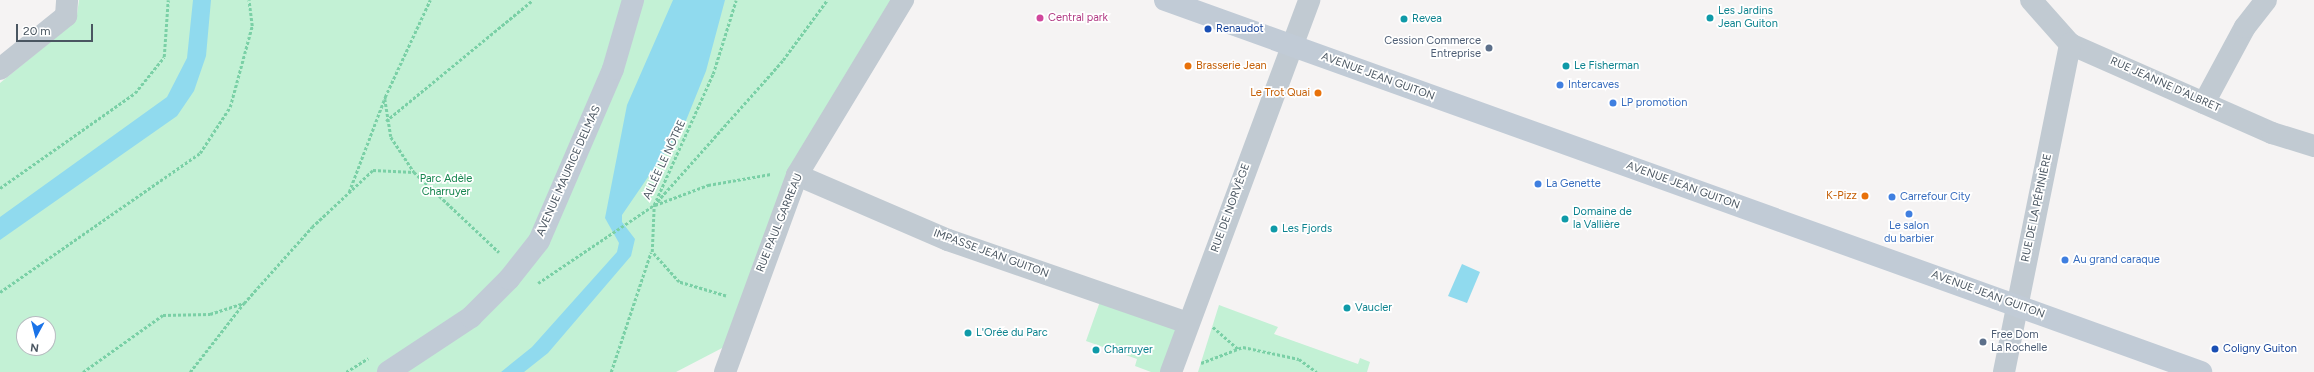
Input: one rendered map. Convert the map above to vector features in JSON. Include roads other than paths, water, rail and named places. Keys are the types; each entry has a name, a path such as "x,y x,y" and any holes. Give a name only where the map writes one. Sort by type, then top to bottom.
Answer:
{"main road":[{"name":"AVENUE MAURICE DELMAS","path":"388,372 471,317 509,279 538,241 564,187 613,69 633,0"},
{"name":"AVENUE JEAN GUITON","path":"1165,0 2201,372"}],"street":[{"path":"0,69 66,16 67,0"},
{"name":"RUE PAUL GARREAU","path":"725,372 748,302 797,175 903,0"},
{"name":"RUE DE NORVÈGE","path":"1171,372 1309,0"},
{"name":"RUE JEANNE D'ALBRET","path":"2031,0 2070,44 2204,103 2314,146"},
{"path":"2204,103 2245,27 2266,0"},
{"name":"RUE DE LA PÉPINIÈRE","path":"2004,372 2070,44"},
{"name":"IMPASSE JEAN GUITON","path":"797,175 948,240 1191,316"}],"water":[{"path":"193,0 211,0 206,56 194,91 177,116 0,240 0,217 167,97 187,58"},
{"path":"673,0 725,0 706,71 685,123 622,215 622,222 635,239 631,256 548,353 524,372 501,372 532,347 617,252 619,243 605,218 627,105"},
{"path":"1462,264 1480,272 1467,303 1448,296"}],"place":[{"name":"Central park","path":"1040,18"},
{"name":"Les Jardins Jean Guiton","path":"1710,18"},
{"name":"Revea","path":"1404,19"},
{"name":"Renaudot","path":"1208,29"},
{"name":"Cession Commerce Entreprise","path":"1489,48"},
{"name":"Brasserie Jean","path":"1188,66"},
{"name":"Le Fisherman","path":"1566,66"},
{"name":"Intercaves","path":"1560,85"},
{"name":"Le Trot Quai","path":"1318,93"},
{"name":"LP promotion","path":"1613,103"},
{"name":"La Genette","path":"1538,184"},
{"name":"K-Pizz","path":"1865,196"},
{"name":"Carrefour City","path":"1892,197"},
{"name":"Le salon du barbier","path":"1909,214"},
{"name":"Domaine de la Vallière","path":"1565,219"},
{"name":"Les Fjords","path":"1274,229"},
{"name":"Au grand caraque","path":"2065,260"},
{"name":"Vaucler","path":"1347,308"},
{"name":"L'Orée du Parc","path":"968,333"},
{"name":"Free Dom La Rochelle","path":"1983,342"},
{"name":"Coligny Guiton","path":"2215,349"},
{"name":"Charruyer","path":"1096,350"}],"park label":[{"name":"Parc Adèle Charruyer","path":"446,186"}]}
